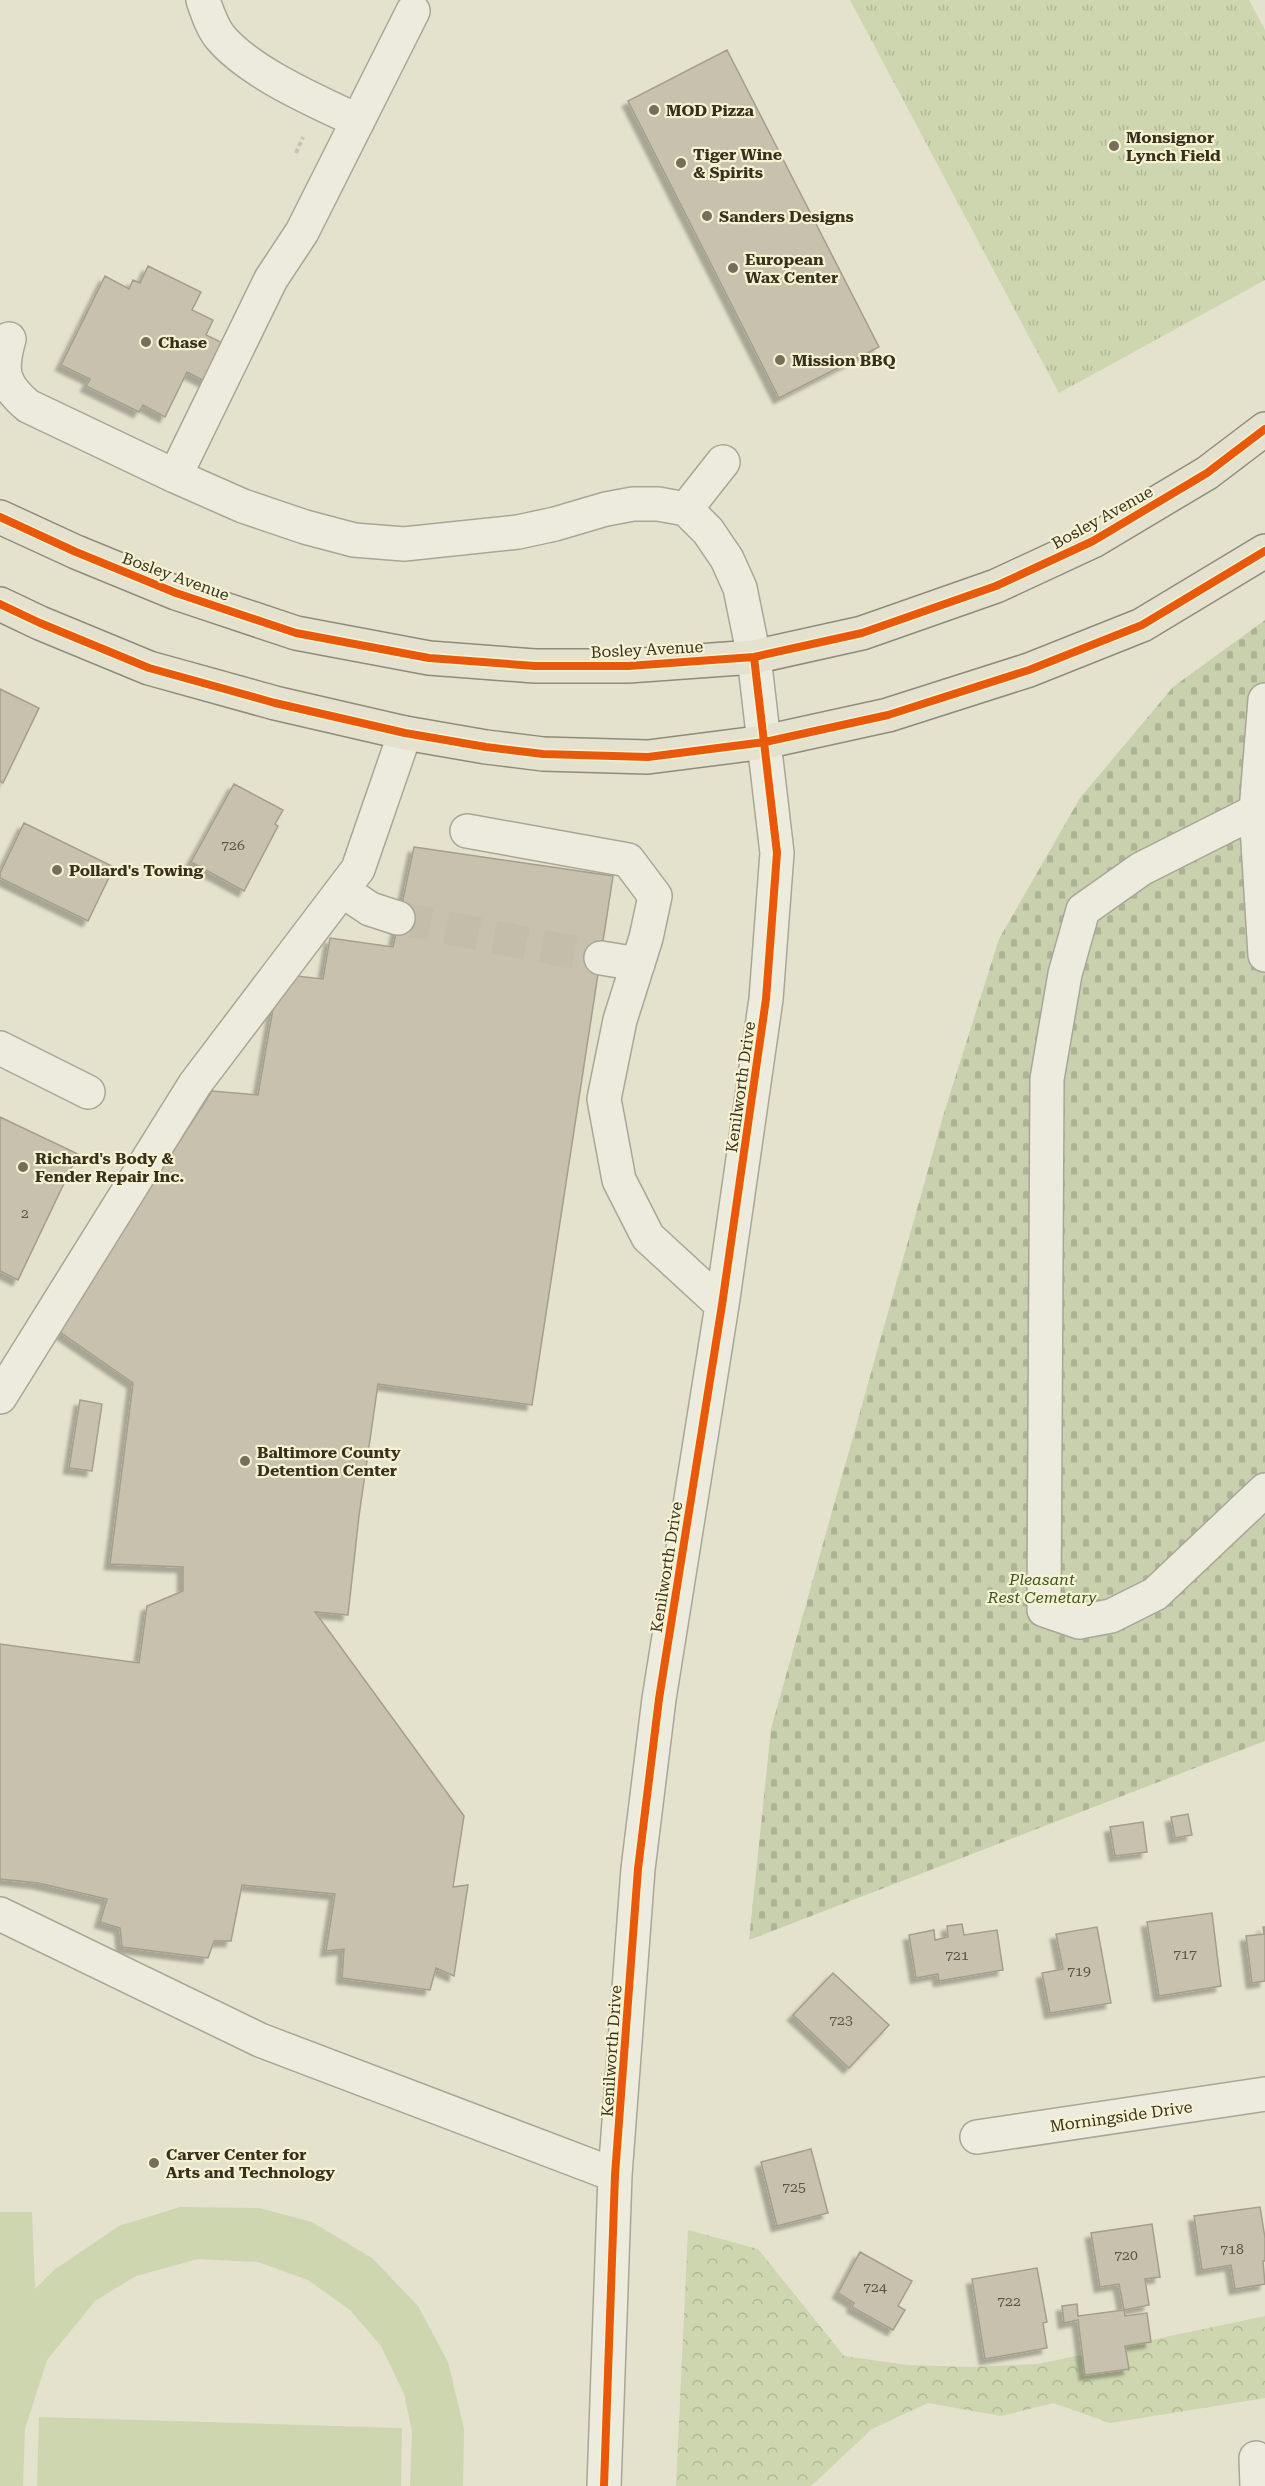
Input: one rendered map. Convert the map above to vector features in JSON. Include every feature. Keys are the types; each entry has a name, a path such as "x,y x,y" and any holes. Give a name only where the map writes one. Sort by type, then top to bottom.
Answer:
{"main road":[{"name":"Bosley Avenue","path":"0,517 76,552 176,593 296,633 429,658 544,666 628,666 754,657 862,633 996,586 1092,542 1208,473 1265,429"},
{"path":"0,604 149,668 275,703 405,733 520,751 648,756 765,742 888,716 1029,670 1142,625 1265,551"}],"street":[{"path":"203,0 219,36 234,52 255,67 358,121"},
{"path":"175,476 271,279 302,232 413,11"},
{"path":"9,339 4,358 5,377 11,392 28,406 243,506 304,527 354,540 404,544 518,532 633,504 658,504 686,508 723,462"},
{"name":"Kenilworth Drive","path":"604,2486 615,2175 638,1869 659,1699 722,1305 766,999 777,853 754,657 740,588 727,559 708,531 686,508"},
{"path":"1265,551 1265,569"},
{"path":"1265,700 1256,811 1265,955"},
{"path":"0,1397 195,1084 358,869 405,733"},
{"path":"1256,811 1141,869 1083,910 1065,974 1047,1079 1044,1610 1079,1622 1111,1616 1155,1594 1265,1490"},
{"path":"467,831 628,860 655,896 646,938 620,1020 604,1099 619,1180 648,1237 722,1305"},
{"path":"342,890 370,909 398,918"},
{"path":"601,958 638,964"},
{"path":"0,1048 88,1092"},
{"path":"0,1914 260,2040 615,2175"},
{"name":"Morningside Drive","path":"977,2137 1265,2094"}],"path":[{"path":"296,153 303,136"}],"green space":[{"name":"Monsignor Lynch Field","path":"850,0 1249,0 1265,30 1265,280 1059,393"},
{"name":"Pleasant Rest Cemetary","path":"1265,620 1265,1741 749,1940 771,1729 944,1113 999,939 1080,798 1173,687"},
{"path":"180,2207 259,2208 312,2222 372,2258 418,2306 448,2362 464,2429 463,2486 410,2486 412,2431 404,2394 381,2346 350,2310 308,2280 258,2262 198,2259 136,2276 95,2301 47,2360 25,2429 23,2486 0,2486 0,2212 32,2212 35,2289 54,2270 119,2226"},
{"path":"688,2230 758,2249 844,2356 907,2365 972,2367 1038,2364 1265,2316 1265,2398 1110,2423 1053,2403 1001,2416 928,2403 872,2429 811,2486 676,2486"},
{"path":"39,2417 402,2428 401,2486 37,2486"}],"building":[{"path":"727,50 879,347 779,398 628,101"},
{"name":"Chase","path":"148,266 201,292 192,310 213,320 206,335 233,348 214,386 187,372 165,417 143,405 139,412 86,386 90,379 61,365 105,276 129,289 133,280 140,283"},
{"path":"0,689 39,708 3,783 0,781"},
{"path":"234,784 283,810 275,824 278,826 244,891 191,862"},
{"name":"Pollard's Towing","path":"24,823 114,867 88,921 0,878 0,873"},
{"name":"Baltimore County Detention Center","path":"414,847 613,876 532,1405 378,1384 359,1516 348,1615 315,1612 464,1816 453,1887 468,1885 454,1976 436,1968 430,1990 342,1978 344,1949 326,1951 335,1894 242,1885 231,1941 214,1941 208,1958 122,1947 120,1928 100,1922 107,1899 38,1883 0,1879 0,1644 139,1663 147,1606 183,1591 183,1567 110,1564 133,1383 57,1330 212,1091 258,1095 279,974 323,979 330,938 393,947"},
{"path":"0,1117 78,1154 18,1280 0,1271"},
{"path":"80,1400 102,1404 92,1471 69,1468"},
{"path":"1188,1814 1192,1835 1175,1838 1171,1817"},
{"path":"1143,1822 1147,1852 1115,1856 1110,1827"},
{"path":"1212,1913 1221,1986 1159,1996 1147,1922"},
{"path":"962,1924 964,1935 997,1930 1003,1970 939,1981 938,1974 916,1978 909,1935 934,1930 935,1940 948,1937 947,1926"},
{"path":"1097,1927 1111,2003 1050,2013 1042,1973 1063,1969 1056,1934"},
{"path":"1263,1927 1265,1927 1265,1981 1252,1983 1246,1936 1264,1934"},
{"path":"833,1973 889,2025 849,2068 793,2015"},
{"path":"811,2149 828,2213 777,2226 761,2162"},
{"path":"1260,2207 1265,2238 1265,2261 1263,2261 1265,2284 1235,2289 1231,2265 1202,2270 1194,2216"},
{"path":"1152,2224 1160,2277 1145,2279 1149,2305 1124,2310 1119,2284 1100,2287 1091,2233"},
{"path":"860,2252 912,2281 898,2306 905,2310 893,2330 852,2307 854,2303 838,2293"},
{"path":"1037,2268 1047,2322 1043,2323 1047,2348 985,2359 972,2279"},
{"path":"1077,2304 1078,2316 1124,2310 1125,2316 1147,2313 1151,2342 1125,2346 1129,2369 1085,2375 1078,2320 1064,2323 1062,2306"}],"tunnel":[{"path":"398,918 601,958"}],"cycle path":[{"path":"0,517 76,552 176,593 296,633 429,658 535,666 628,666 754,657 862,633 996,586 1093,541 1207,473 1265,429"},
{"path":"0,604 149,668 275,703 405,733 486,747 543,754 648,757 765,742 888,715 1029,670 1142,625 1265,551"},
{"path":"604,2486 615,2175 638,1869 659,1699 722,1305 766,999 777,853 754,657"}],"place":[{"name":"MOD Pizza","path":"654,110"},
{"name":"Monsignor Lynch Field","path":"1114,146"},
{"name":"Tiger Wine & Spirits","path":"681,163"},
{"name":"Sanders Designs","path":"707,216"},
{"name":"European Wax Center","path":"733,268"},
{"name":"Chase","path":"146,342"},
{"name":"Mission BBQ","path":"780,360"},
{"name":"Pollard's Towing","path":"57,870"},
{"name":"Richard's Body & Fender Repair Inc.","path":"23,1167"},
{"name":"Baltimore County Detention Center","path":"245,1461"},
{"name":"Carver Center for Arts and Technology","path":"154,2163"}]}
